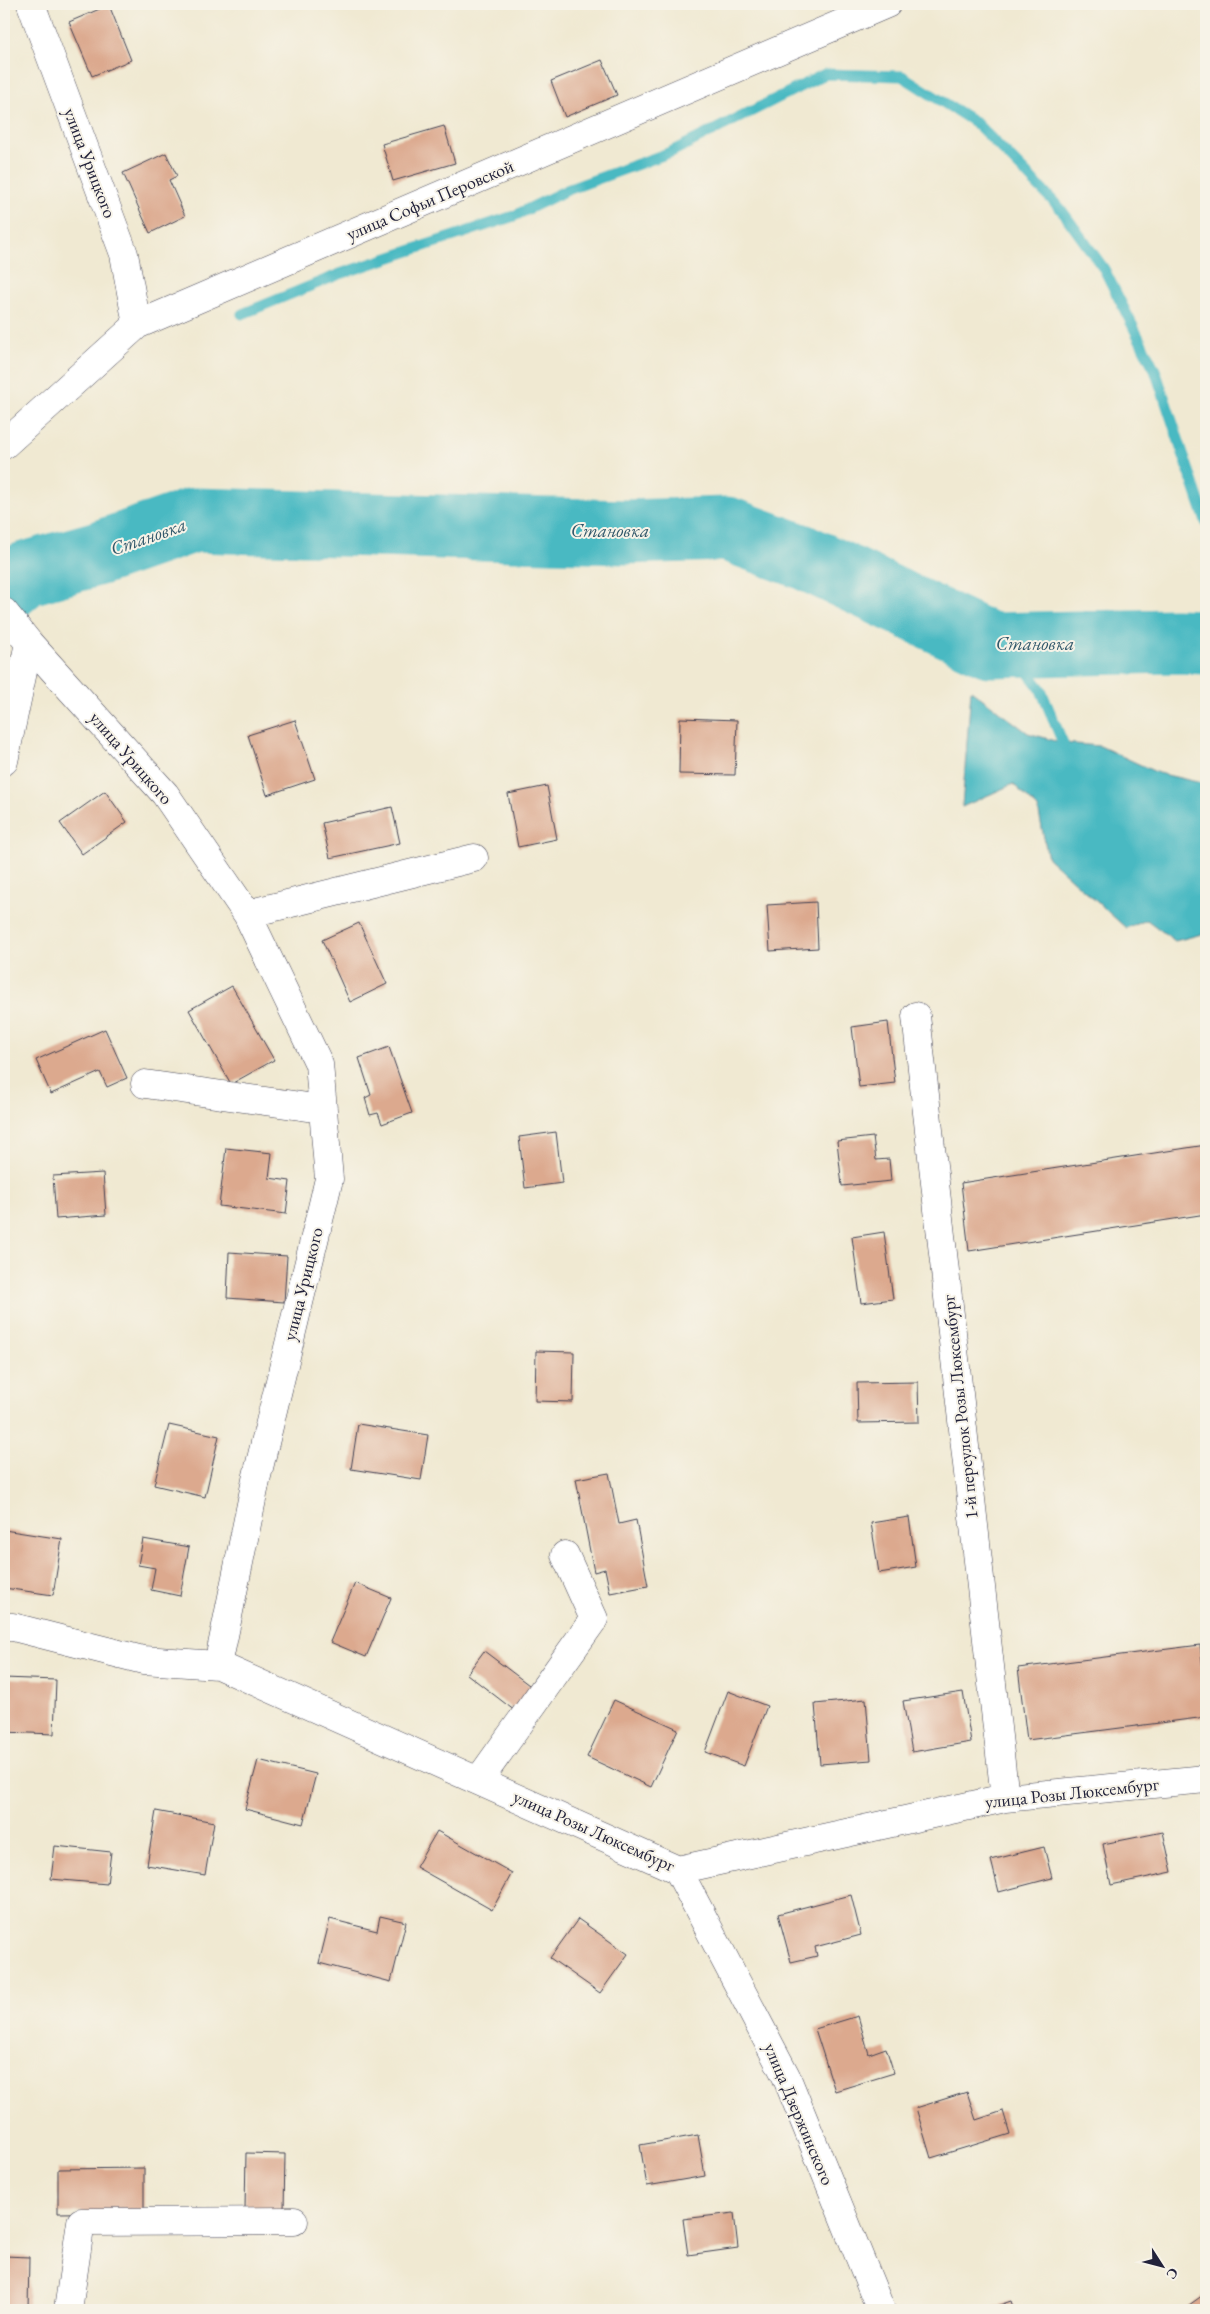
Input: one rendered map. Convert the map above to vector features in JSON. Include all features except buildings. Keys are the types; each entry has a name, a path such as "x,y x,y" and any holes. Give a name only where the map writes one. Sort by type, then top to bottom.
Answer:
{"street":[{"name":"улица Урицкого","path":"31,4 124,254 137,325"},
{"name":"улица Софьи Перовской","path":"4,445 137,325 887,4"},
{"name":"улица Урицкого","path":"4,612 29,643 165,794 247,914 319,1064 329,1179 256,1480 218,1665"},
{"path":"4,761 29,643"},
{"path":"247,914 474,858"},
{"name":"1-й переулок Розы Люксембург","path":"916,1016 1004,1798"},
{"path":"145,1084 322,1109"},
{"path":"479,1780 594,1619 565,1555"},
{"name":"улица Розы Люксембург","path":"4,1627 14,1627 143,1660 218,1665 678,1870 1004,1798 1206,1779"},
{"name":"улица Дзержинского","path":"678,1870 786,2076 881,2310"},
{"path":"68,2310 81,2222 294,2221"}],"water":[{"path":"971,690 1028,733 1063,743 1100,746 1158,773 1206,784 1206,933 1175,941 1147,920 1126,928 1048,858 1038,808 1013,784 962,807"}],"waterway":[{"path":"242,314 340,274 514,216 567,190 671,152 825,74 902,76 976,123 1060,208 1104,269 1155,370 1206,522"},
{"name":"Становка","path":"4,592 25,574 99,553 194,520 624,532 727,529 806,558 990,645 1206,642"},
{"path":"1006,644 1040,688 1063,743"}]}
